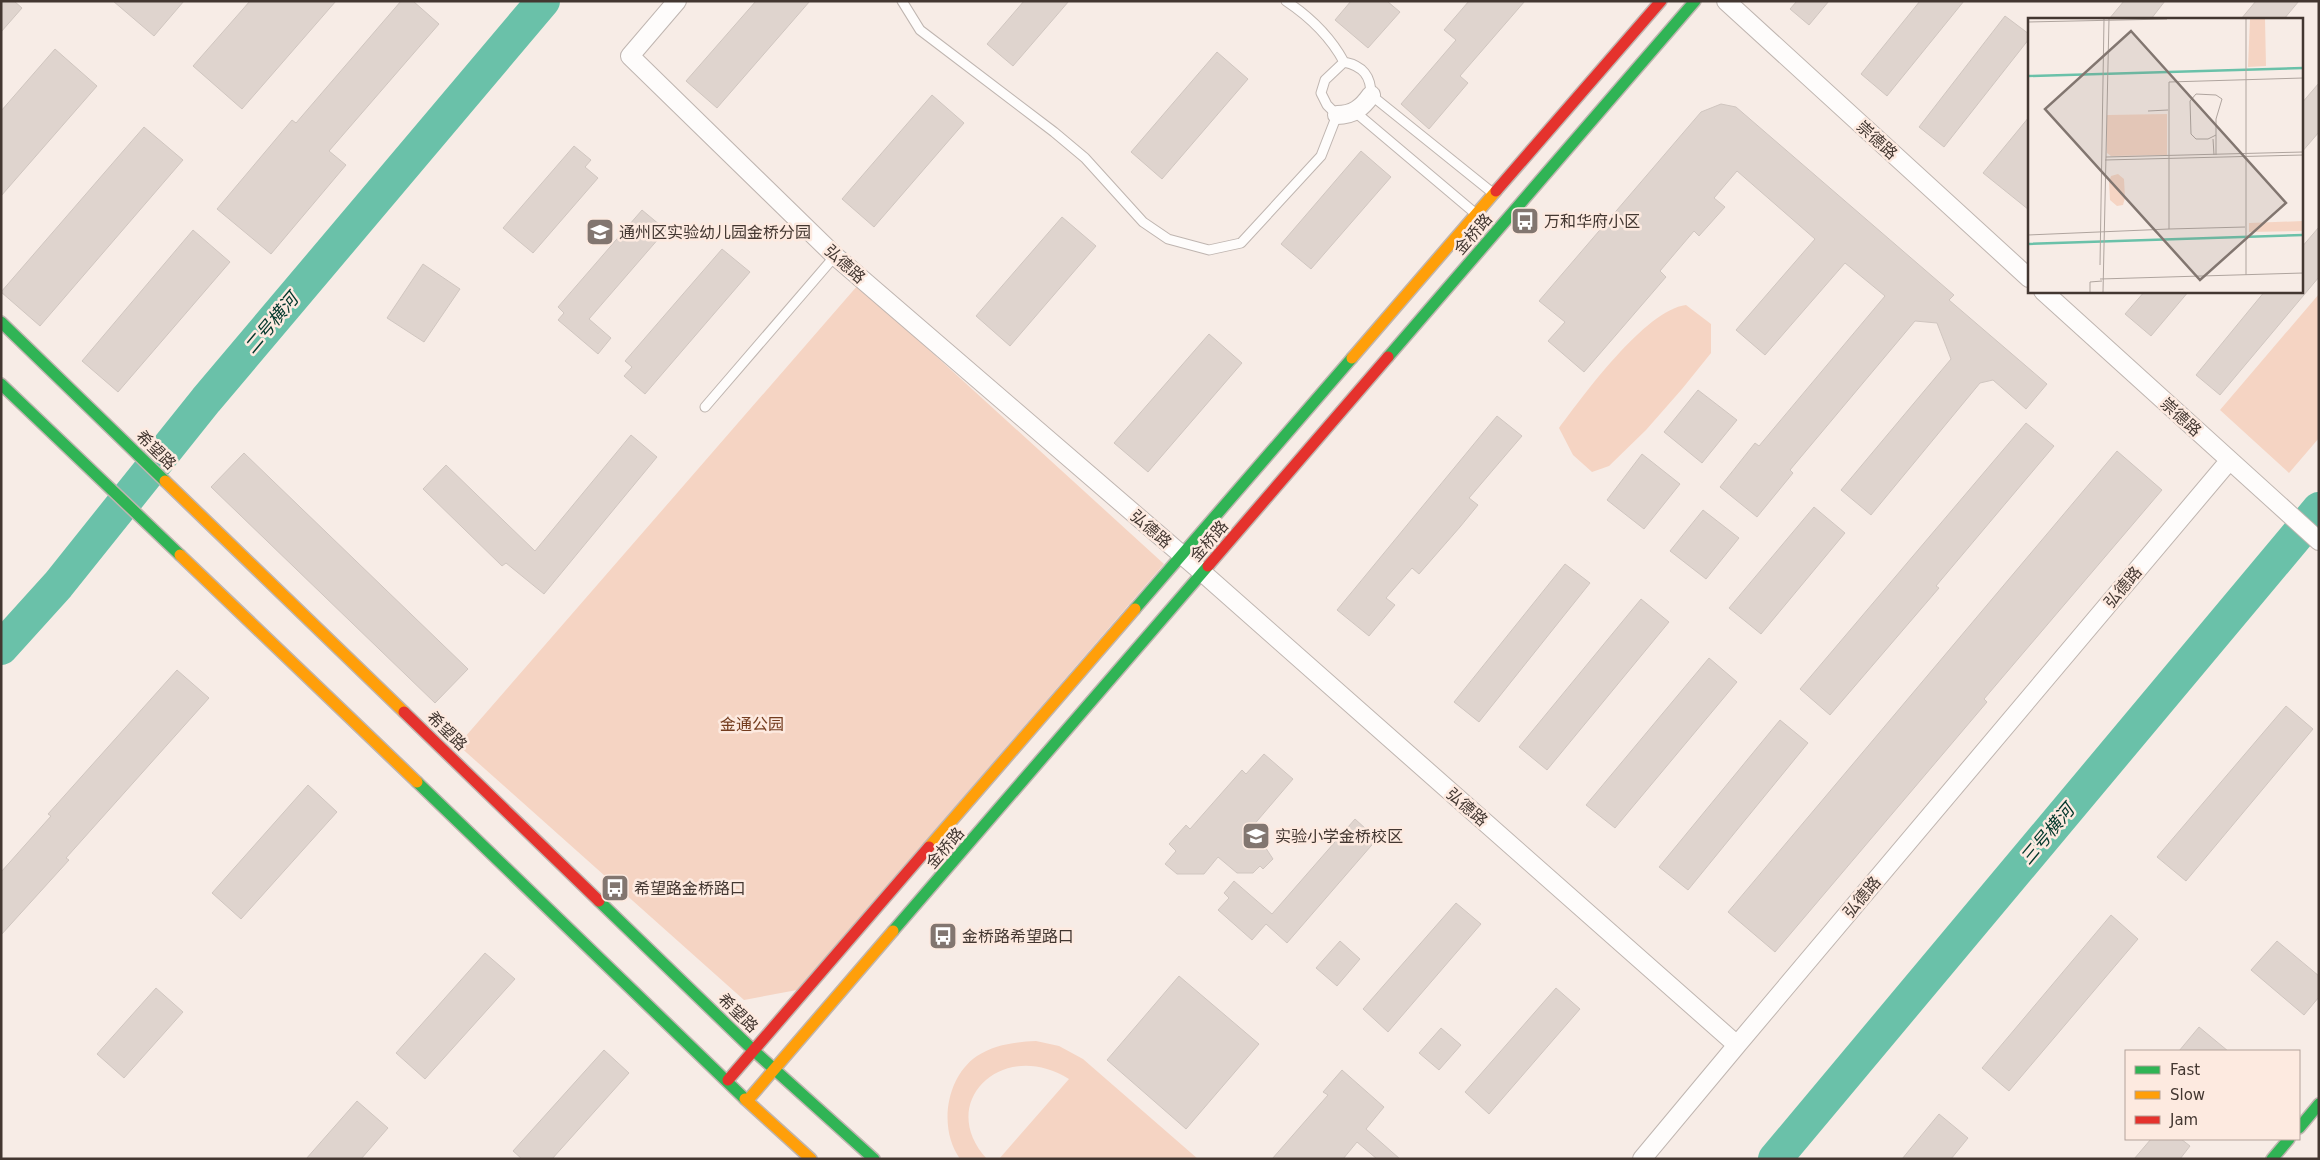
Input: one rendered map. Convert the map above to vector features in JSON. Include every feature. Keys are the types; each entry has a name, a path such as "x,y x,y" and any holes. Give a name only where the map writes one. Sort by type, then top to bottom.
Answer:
{"street":[{"name":"弘德路","path":"677,1 630,56 835,256 1203,573 1737,1045 2229,461"},
{"name":"金桥路","path":"728,1080 1661,1"},
{"name":"金桥路","path":"748,1101 1695,1"},
{"name":"崇德路","path":"1726,1 2028,277"},
{"path":"1346,113 1364,105 1371,95"},
{"name":"崇德路","path":"2044,292 2319,542"},
{"name":"希望路","path":"1,322 753,1050 874,1159"},
{"path":"1,384 748,1101 811,1159"},
{"path":"1642,1159 1737,1045"},
{"path":"2300,1127 2319,1104"},
{"path":"2272,1159 2288,1140"}],"lane":[{"path":"902,1 920,30 1054,132 1085,158 1144,222 1168,240 1209,250 1241,243 1321,156 1346,113"},
{"path":"1286,1 1306,15 1335,46 1344,62 1352,64 1363,71 1371,82 1371,95 1494,194"},
{"path":"1344,62 1325,80 1321,93 1327,105 1346,113 1476,214"},
{"path":"705,407 835,256"}],"green space":[{"name":"金通公园","path":"858,285 1164,564 797,990 744,1000 458,745"},
{"path":"2319,294 2319,438 2289,473 2220,410"},
{"path":"1686,305 1711,324 1711,353 1646,430 1609,466 1592,472 1573,455 1559,428 1599,376 1634,338 1652,322 1670,310"},
{"path":"1036,1041 1059,1046 1083,1059 1198,1159 999,1159 1069,1079 1044,1068 1021,1066 1000,1071 983,1082 972,1098 968,1117 973,1138 987,1159 960,1159 953,1147 949,1133 948,1118 952,1090 958,1077 966,1065 984,1052 1006,1044"}],"building":[{"path":"1,1 14,1 22,8 1,32"},
{"path":"113,1 184,1 154,36"},
{"path":"250,1 336,1 242,109 193,66"},
{"path":"401,1 413,1 439,24 329,151 346,165 271,254 217,209 292,120 296,123"},
{"path":"756,1 810,1 717,108 686,81"},
{"path":"1024,1 1069,1 1013,66 987,44"},
{"path":"1351,1 1387,1 1400,12 1368,48 1335,20"},
{"path":"1469,1 1525,1 1460,76 1468,83 1429,129 1401,104 1456,40 1444,30"},
{"path":"1797,1 1829,1 1809,25 1790,9"},
{"path":"1920,1 1964,1 1887,96 1861,74"},
{"path":"2124,1 2165,1 2152,18 2110,18"},
{"path":"2256,1 2299,1 2285,18 2242,18"},
{"path":"2005,16 2028,33 2028,40 1944,147 1919,127"},
{"path":"55,49 97,86 1,196 1,111"},
{"path":"1217,52 1248,79 1162,179 1131,152"},
{"path":"2319,83 2319,132 2302,152 2302,103"},
{"path":"932,95 964,123 874,227 842,199"},
{"path":"1721,104 1736,107 1954,295 1949,300 2047,384 2026,409 1993,380 1980,383 1871,515 1841,490 1951,359 1937,323 1915,321 1790,470 1793,473 1757,517 1720,487 1755,443 1759,446 1885,296 1845,263 1765,355 1736,330 1815,239 1737,171 1714,198 1725,207 1699,236 1694,231 1660,271 1666,277 1584,372 1548,341 1565,322 1539,301 1701,112"},
{"path":"2028,118 2028,209 1983,173"},
{"path":"144,127 183,160 40,326 1,292"},
{"path":"574,146 591,160 585,167 598,178 533,253 503,228"},
{"path":"1361,151 1391,177 1311,269 1281,244"},
{"path":"642,210 666,230 589,319 611,338 598,354 558,320 564,313 558,307"},
{"path":"1062,217 1096,246 1010,346 976,316"},
{"path":"2319,227 2319,277 2220,395 2196,375 2264,292 2302,292 2302,247"},
{"path":"193,230 230,262 118,392 82,361"},
{"path":"722,249 750,272 645,394 624,376 632,367 625,361"},
{"path":"423,264 460,289 424,342 387,318"},
{"path":"2144,292 2188,292 2151,336 2125,314"},
{"path":"1209,334 1242,363 1148,472 1114,443"},
{"path":"1698,390 1737,420 1702,463 1664,432"},
{"path":"1497,416 1522,436 1469,498 1478,505 1460,527 1419,574 1412,568 1386,598 1395,605 1369,636 1337,610"},
{"path":"2026,423 2054,446 1936,586 1939,588 1830,715 1800,689"},
{"path":"631,435 657,457 544,594 506,563 502,566 423,489 446,465 535,551"},
{"path":"2117,451 2162,490 1984,699 1987,702 1775,952 1728,912"},
{"path":"244,453 468,669 435,703 211,487"},
{"path":"1642,454 1680,484 1644,529 1607,500"},
{"path":"1814,507 1845,533 1761,634 1729,608"},
{"path":"1703,510 1739,538 1706,579 1670,551"},
{"path":"1565,564 1590,583 1479,722 1454,702"},
{"path":"1641,599 1669,622 1547,770 1519,747"},
{"path":"1709,658 1737,682 1615,828 1586,805"},
{"path":"177,670 209,698 66,858 69,860 1,935 1,872 51,816 48,814"},
{"path":"2286,706 2313,729 2186,881 2157,857"},
{"path":"1780,720 1808,743 1688,890 1659,867"},
{"path":"1264,754 1293,779 1252,827 1273,859 1263,869 1260,866 1253,873 1237,873 1218,857 1204,874 1177,874 1165,864 1176,851 1169,844 1186,825 1190,829 1242,770 1246,774"},
{"path":"308,785 337,812 241,919 212,893"},
{"path":"1355,819 1377,839 1287,943 1266,924 1252,940 1218,910 1229,898 1224,893 1234,881 1272,914"},
{"path":"1456,903 1481,924 1388,1032 1363,1009"},
{"path":"2111,915 2138,939 2009,1091 1982,1068"},
{"path":"1340,941 1360,959 1337,986 1316,968"},
{"path":"2277,941 2319,976 2319,997 2304,1015 2251,970"},
{"path":"485,953 515,979 425,1079 396,1053"},
{"path":"1179,976 1259,1044 1186,1129 1107,1060"},
{"path":"156,988 183,1012 124,1078 97,1054"},
{"path":"1556,988 1580,1009 1489,1114 1465,1092"},
{"path":"2199,1027 2227,1050 2180,1050"},
{"path":"1441,1028 1461,1045 1439,1070 1419,1053"},
{"path":"604,1050 629,1073 552,1159 522,1159 513,1151"},
{"path":"1342,1070 1384,1107 1366,1129 1400,1159 1377,1159 1357,1142 1343,1159 1272,1159 1328,1095 1323,1092"},
{"path":"357,1101 388,1128 361,1159 306,1159"},
{"path":"1939,1114 1968,1138 1951,1159 1902,1159"},
{"path":"2150,1140 2182,1140 2190,1146 2180,1159 2134,1159"}],"waterway":[{"name":"二号横河","path":"1,648 58,585 206,400 543,1"},
{"name":"三号横河","path":"1775,1159 2319,509"}],"traffic: fast":[{"path":"1388,357 1695,1"},
{"path":"1,322 165,481"},
{"path":"1135,609 1352,358"},
{"path":"1,384 180,555"},
{"path":"893,931 1208,566"},
{"path":"417,782 745,1099"},
{"path":"599,901 753,1050 874,1159"},
{"path":"2300,1127 2319,1104"},
{"path":"2272,1159 2288,1140"}],"traffic: slow":[{"path":"1352,358 1496,191"},
{"path":"165,481 404,712"},
{"path":"180,555 417,782"},
{"path":"929,847 1135,609"},
{"path":"747,1101 893,931"},
{"path":"745,1099 811,1159"}],"traffic: jam":[{"path":"1496,191 1661,1"},
{"path":"1208,566 1388,357"},
{"path":"404,712 599,901"},
{"path":"728,1080 929,847"}],"place":[{"name":"万和华府小区","path":"1525,221"},
{"name":"通州区实验幼儿园金桥分园","path":"600,232"},
{"name":"实验小学金桥校区","path":"1256,836"},
{"name":"希望路金桥路口","path":"615,888"},
{"name":"金桥路希望路口","path":"943,936"}]}
